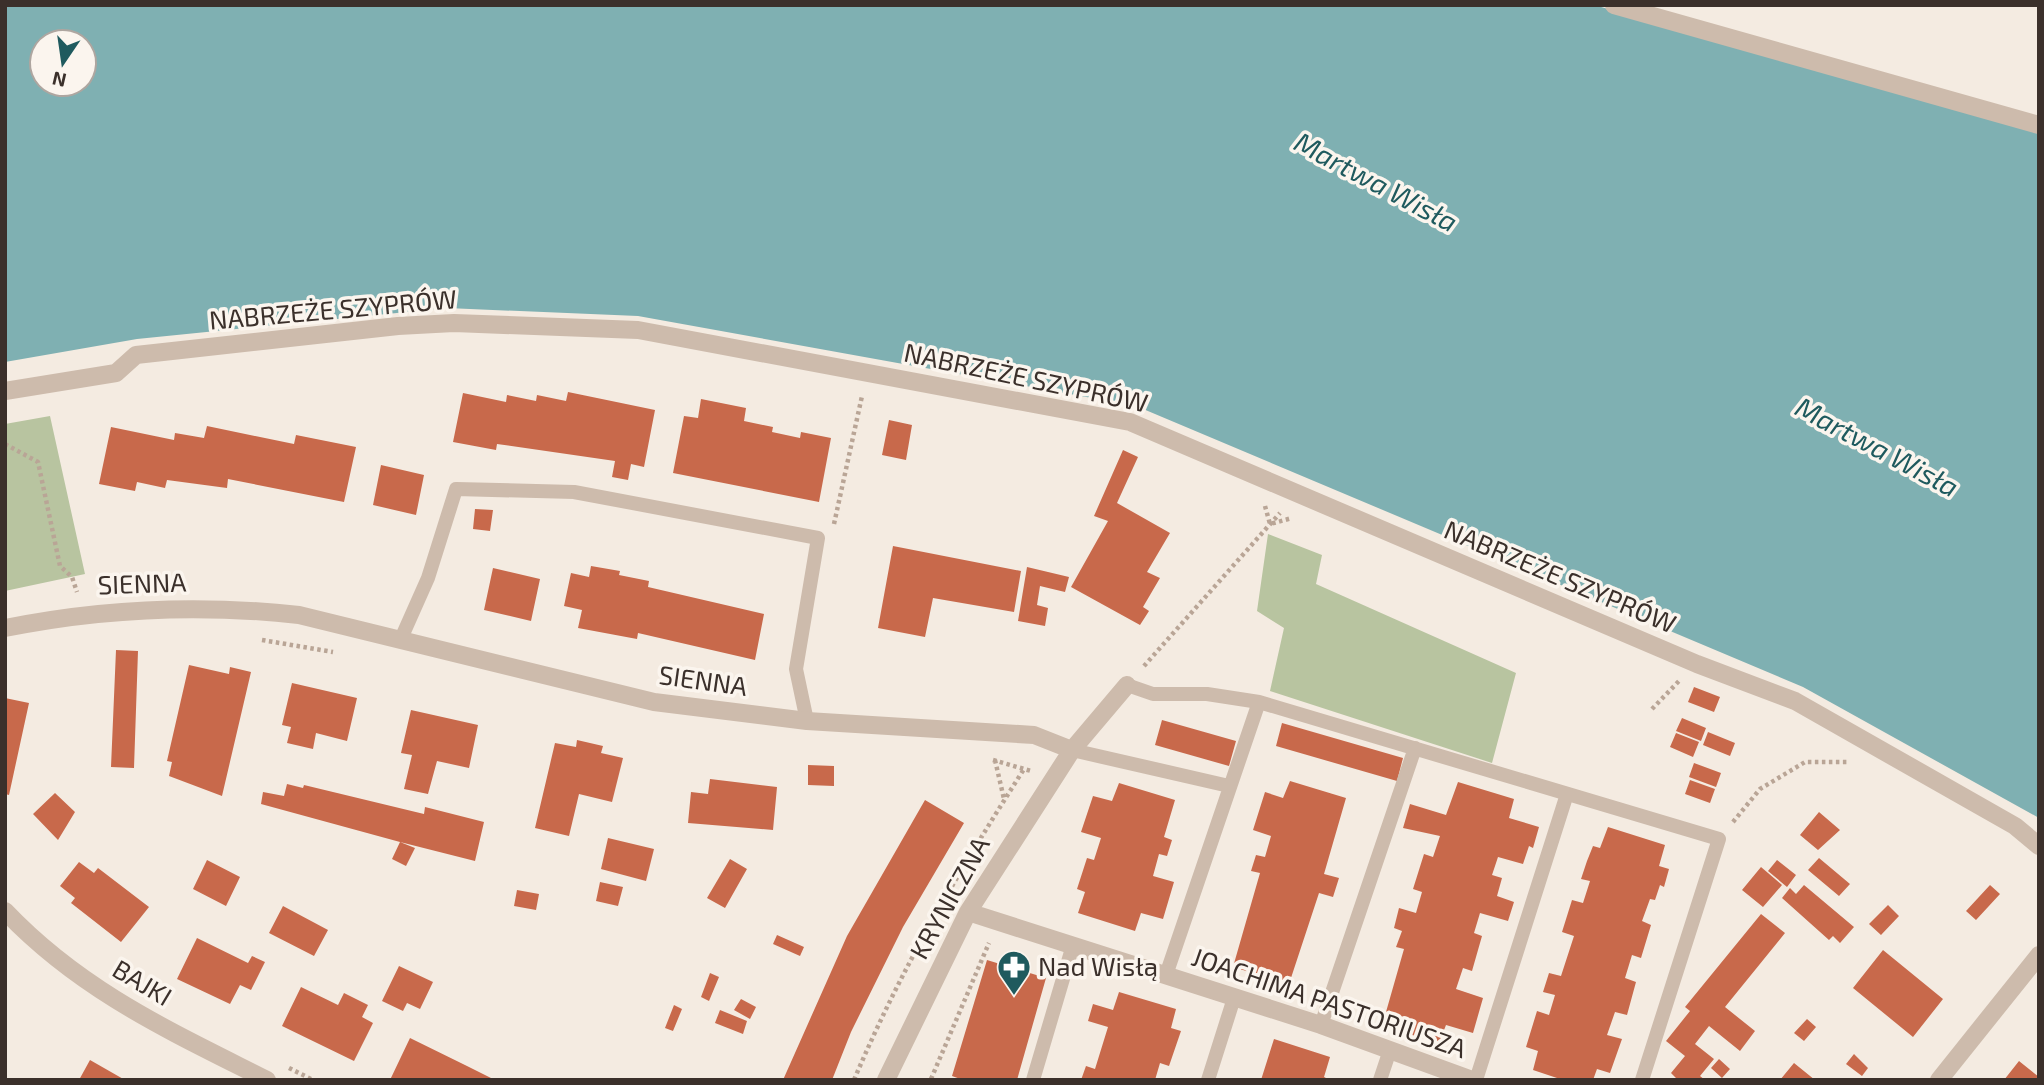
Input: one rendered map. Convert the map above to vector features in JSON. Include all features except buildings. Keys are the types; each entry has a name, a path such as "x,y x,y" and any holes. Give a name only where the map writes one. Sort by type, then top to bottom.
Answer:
{"street":[{"path":"1614,5 2039,125"},
{"name":"NABRZEŻE SZYPRÓW","path":"5,391 116,373 136,355 398,326 454,323 625,330 684,337 1130,422 1697,664 1795,701 2015,826 2039,846"},
{"name":"SIENNA","path":"5,628 83,613 178,608 251,610 299,615 654,702 807,721 1034,734 1072,750"},
{"path":"1072,750 1127,685"},
{"name":"KRYNICZNA","path":"886,1080 968,912 1072,750"},
{"name":"BAJKI","path":"5,911 39,947 128,1009 267,1080"},
{"name":"JOACHIMA PASTORIUSZA","path":"968,912 1321,1025 1474,1080"},
{"path":"1939,1080 2039,956"}],"lane":[{"path":"400,641 428,579 456,489 573,492 818,538 796,669 807,721"},
{"path":"1127,685 1153,694 1207,694 1259,702 1719,839 1642,1080"},
{"path":"1166,975 1259,702"},
{"path":"1321,1025 1415,748"},
{"path":"1072,750 1229,786"},
{"path":"1474,1080 1567,794"},
{"path":"1033,1080 1073,945"},
{"path":"1208,1080 1234,998"},
{"path":"1380,1080 1390,1050"}],"path":[{"path":"818,538 833,528 863,391"},
{"path":"5,444 38,462 60,566 72,577 83,613"},
{"path":"1127,685 1283,509"},
{"path":"1652,709 1697,664"},
{"path":"995,760 1004,799"},
{"path":"1719,839 1760,789 1805,762 1857,762"},
{"path":"932,1079 998,922"}],"green space":[{"path":"50,416 85,574 5,591 5,424"},
{"path":"1268,534 1322,555 1316,584 1516,673 1492,763 1270,691 1284,628 1257,611"}],"water":[{"name":"Martwa Wisła","path":"5,5 1594,5 2039,130 2039,818 1803,687 1136,406 638,316 447,308 137,339 5,362"}],"place":[{"name":"Nad Wisłą","path":"1014,997"}]}
